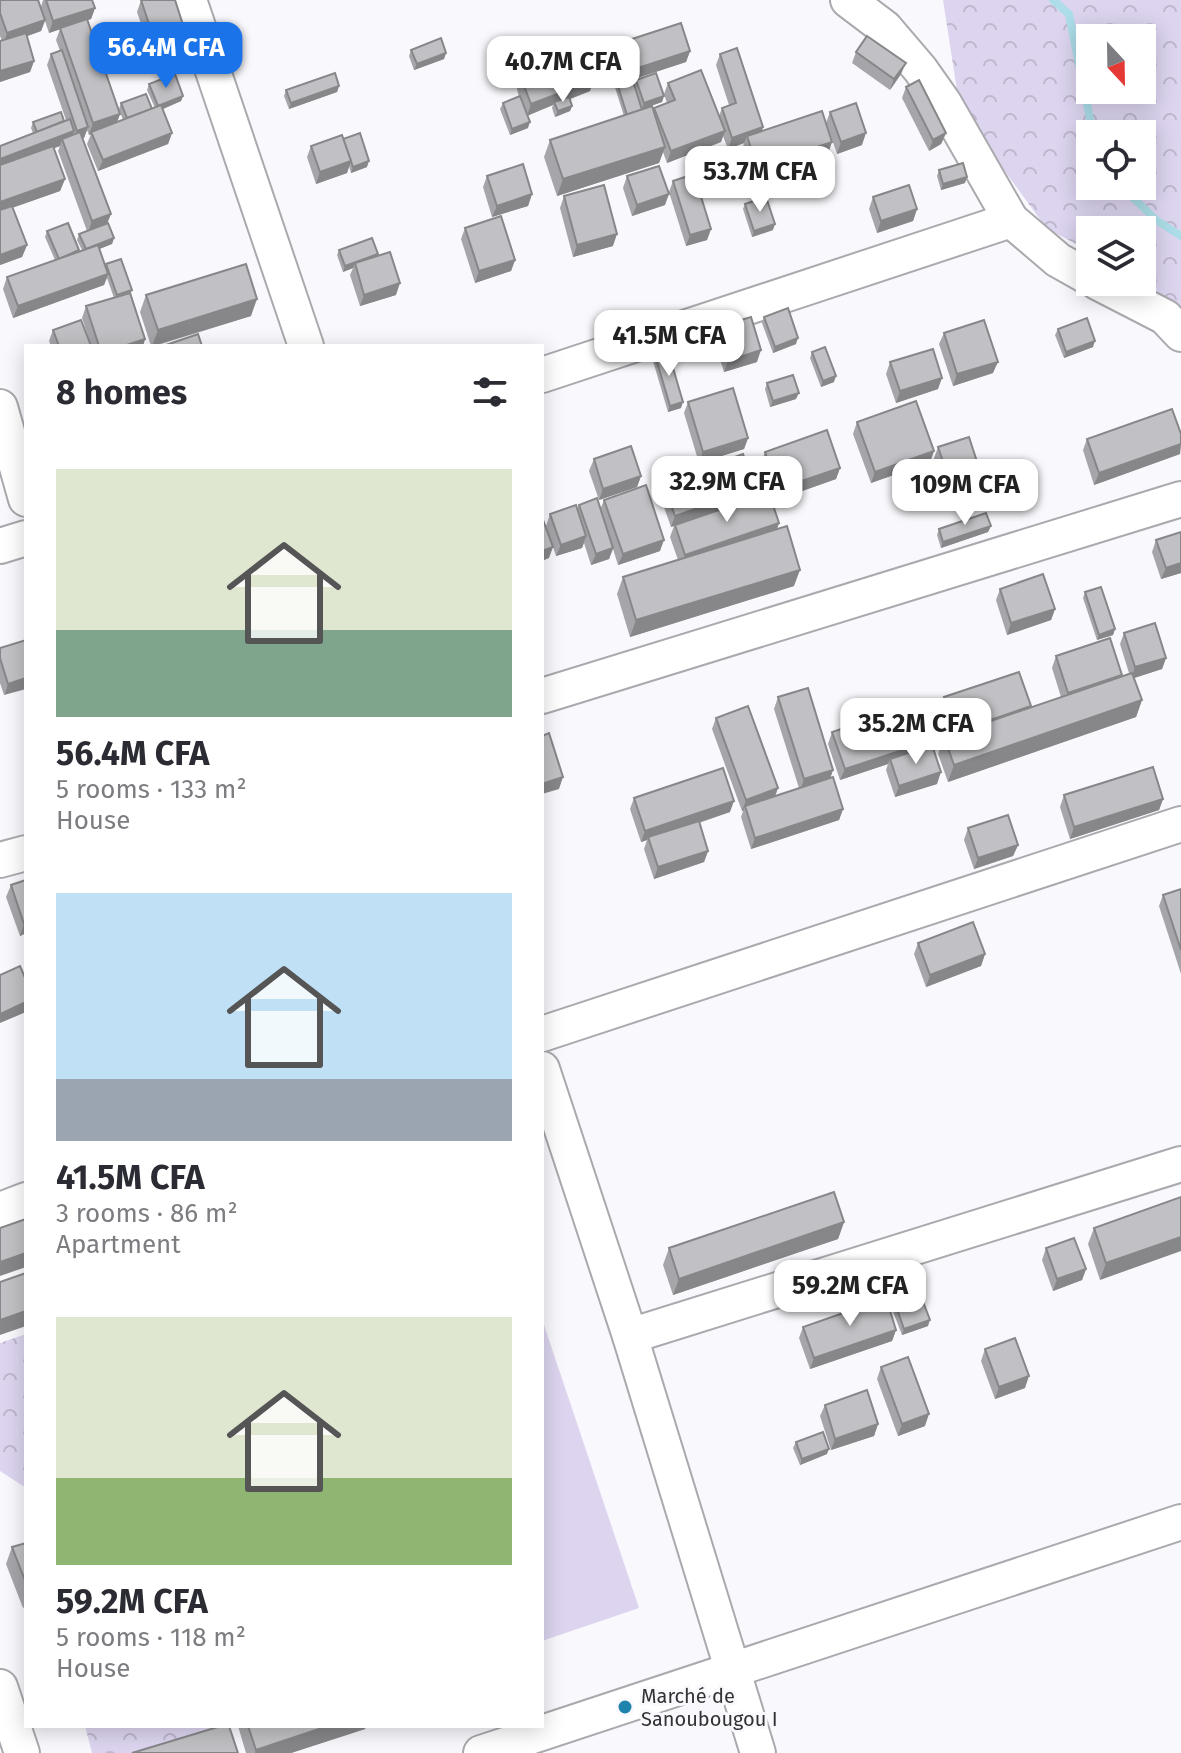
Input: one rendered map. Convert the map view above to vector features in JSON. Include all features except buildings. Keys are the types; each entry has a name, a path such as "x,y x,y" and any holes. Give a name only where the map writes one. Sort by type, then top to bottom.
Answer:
{"street":[{"path":"189,0 305,344"},
{"path":"848,0 885,28 920,69 944,103 1011,220 1058,260 1076,270"},
{"path":"544,374 1011,220"},
{"path":"1124,296 1165,317 1181,334"},
{"path":"0,407 24,492"},
{"path":"544,695 1181,499"},
{"path":"0,546 24,539"},
{"path":"544,1033 1181,824"},
{"path":"0,860 24,854"},
{"path":"544,1075 630,1336 758,1753"},
{"path":"630,1336 1181,1164"},
{"path":"0,1210 24,1201"},
{"path":"481,1753 1181,1522"},
{"path":"0,1687 22,1753"}],"green space":[{"path":"943,0 1181,0 1181,318 1156,290 1156,216 1076,216 1076,244 1047,229 960,110"},
{"path":"544,1325 639,1608 544,1640"},
{"path":"24,1335 23,1486 0,1471 0,1343"},
{"path":"86,1728 221,1728 142,1753 92,1753"}],"waterway":[{"path":"1053,0 1069,14 1090,120"},
{"path":"1135,200 1156,220 1181,236"}],"place":[{"name":"Marché de Sanoubougou I","path":"625,1707"}]}
